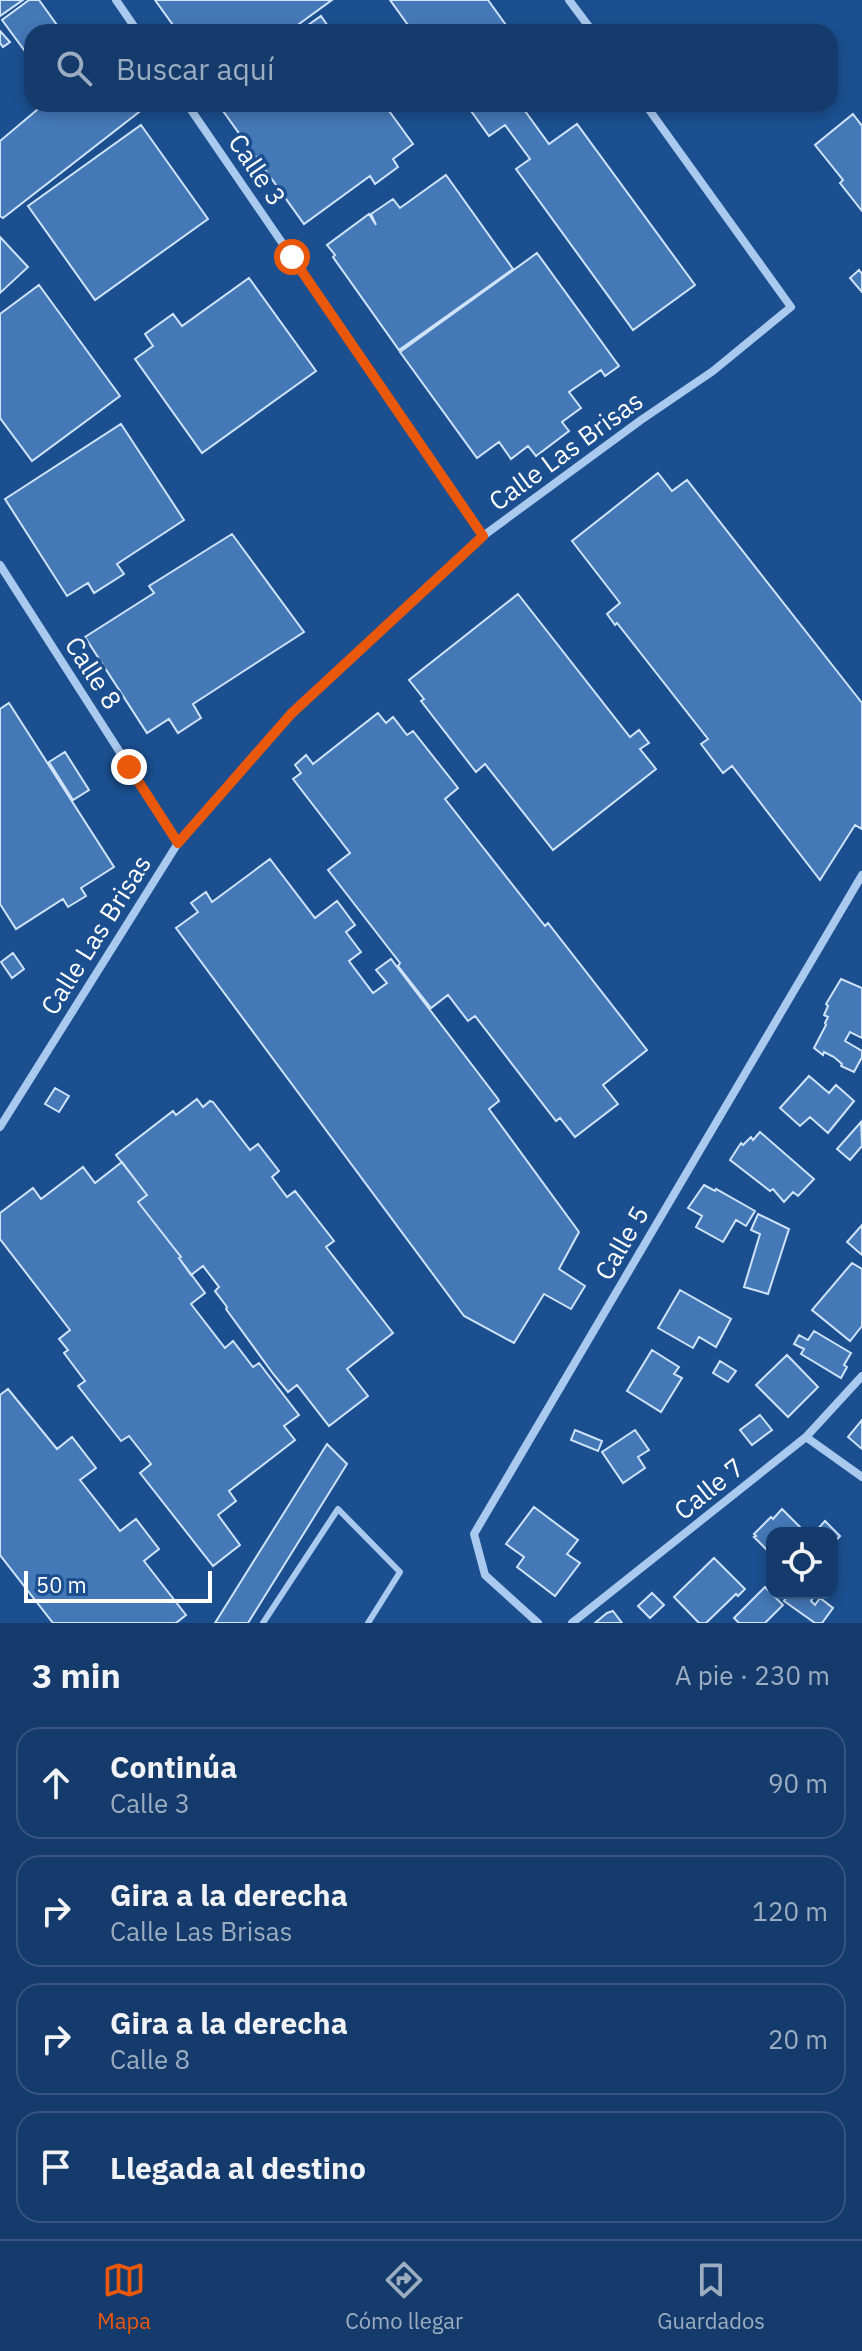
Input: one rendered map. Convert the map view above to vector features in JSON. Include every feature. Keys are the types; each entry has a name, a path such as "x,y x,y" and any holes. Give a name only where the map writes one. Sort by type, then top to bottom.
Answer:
{"street":[{"path":"116,0 132,24"},
{"path":"569,0 587,24"},
{"name":"Calle 3","path":"192,112 483,536"},
{"name":"Calle Las Brisas","path":"0,1127 178,843 291,714 483,536 713,371 791,307 651,112"},
{"name":"Calle 8","path":"0,565 178,843"},
{"name":"Calle 5","path":"538,1623 485,1575 474,1534 862,875"},
{"name":"Calle 7","path":"572,1623 806,1437 862,1376"},
{"path":"806,1437 862,1477"}],"lane":[{"path":"263,1623 338,1509 400,1572 368,1623"}],"building":[{"path":"0,0 23,0 0,16"},
{"path":"29,0 39,0 56,24 24,24 24,50 2,20"},
{"path":"155,0 332,0 299,24 172,24"},
{"path":"390,0 488,0 505,24 407,24"},
{"path":"321,16 326,24 310,24"},
{"path":"0,31 10,42 3,47 0,43"},
{"path":"34,112 139,112 3,218 0,216 0,141"},
{"path":"224,112 390,112 413,144 393,159 398,167 375,184 370,176 304,224"},
{"path":"472,112 526,112 549,144 577,124 695,285 633,330 516,169 530,159 505,125 489,136"},
{"path":"853,114 862,126 862,211 840,183 843,180 815,145"},
{"path":"141,125 208,219 95,300 28,206"},
{"path":"446,175 513,269 399,350 327,245 369,214 376,225 371,214 393,199 400,208"},
{"path":"0,237 28,267 0,293"},
{"path":"537,253 619,366 605,376 601,370 569,392 581,408 562,422 569,431 536,456 528,446 511,459 499,442 477,458 400,352"},
{"path":"859,270 862,274 862,292 850,278"},
{"path":"249,278 316,371 202,453 135,359 153,346 145,334 173,314 182,326"},
{"path":"39,285 120,396 32,461 0,418 0,314"},
{"path":"121,424 184,520 117,564 124,574 94,593 88,583 67,596 5,499"},
{"path":"658,473 672,491 687,480 862,703 862,829 855,825 820,880 732,766 723,773 701,744 708,739 607,614 620,603 572,541"},
{"path":"232,534 304,632 193,704 201,718 178,733 169,719 147,733 85,637 154,593 149,586"},
{"path":"518,594 630,737 639,730 649,743 640,749 656,769 553,850 485,764 476,772 421,701 424,699 409,680"},
{"path":"9,703 114,867 81,888 86,896 68,907 63,899 16,929 0,904 0,709"},
{"path":"378,713 386,723 393,717 407,735 413,731 458,788 445,799 545,926 548,923 647,1050 603,1085 618,1104 575,1137 560,1118 556,1121 475,1016 468,1021 448,995 431,1008 328,870 350,853 293,779 301,773 295,765 306,755 313,764"},
{"path":"65,752 89,790 73,800 49,762"},
{"path":"270,859 315,918 337,901 355,925 346,932 361,952 349,961 373,993 387,983 376,970 391,959 498,1099 489,1109 579,1232 559,1269 585,1286 571,1309 544,1294 514,1343 464,1316 176,928 198,912 191,903 206,892 212,902"},
{"path":"13,953 24,969 12,978 1,962"},
{"path":"841,979 862,988 862,1038 850,1032 845,1041 862,1051 854,1072 841,1066 834,1057 824,1052 823,1055 814,1048 826,1025 826,1004"},
{"path":"809,1076 829,1093 836,1085 854,1101 828,1133 810,1117 800,1126 780,1108"},
{"path":"55,1088 69,1096 59,1112 45,1104"},
{"path":"197,1099 203,1107 213,1102 250,1150 258,1144 279,1171 272,1177 287,1197 295,1191 334,1241 326,1247 393,1333 347,1369 368,1396 329,1426 297,1385 288,1392 274,1375 226,1309 215,1291 219,1287 203,1266 191,1275 181,1257 138,1202 147,1195 116,1155 173,1111 176,1115"},
{"path":"861,1122 862,1146 850,1160 837,1149"},
{"path":"760,1132 814,1179 798,1196 793,1192 784,1202 773,1189 770,1191 730,1160 741,1143 743,1145 751,1137 753,1140"},
{"path":"122,1162 147,1195 138,1202 205,1293 191,1304 225,1348 233,1341 253,1367 259,1363 299,1415 284,1426 295,1440 229,1491 236,1501 218,1515 240,1545 213,1566 140,1473 151,1464 129,1436 121,1441 78,1386 85,1381 64,1353 68,1350 59,1339 70,1330 0,1239 0,1213 33,1188 41,1199 83,1167 95,1183"},
{"path":"704,1185 755,1211 746,1226 736,1220 723,1242 696,1227 702,1216 688,1208"},
{"path":"758,1214 789,1229 768,1294 744,1287 760,1234 751,1230"},
{"path":"862,1225 862,1255 847,1242"},
{"path":"852,1263 862,1269 862,1326 850,1341 812,1310"},
{"path":"680,1290 731,1319 716,1347 699,1337 693,1348 658,1328"},
{"path":"814,1331 851,1353 841,1378 801,1354 804,1349 794,1344 799,1335 808,1340"},
{"path":"652,1350 679,1367 674,1374 682,1378 661,1412 627,1391"},
{"path":"787,1355 818,1387 788,1417 756,1385"},
{"path":"720,1361 736,1371 728,1382 713,1373"},
{"path":"8,1389 57,1449 72,1437 96,1468 80,1480 120,1531 136,1519 159,1549 144,1561 186,1615 176,1623 53,1623 0,1555 0,1395"},
{"path":"760,1415 772,1430 752,1445 740,1430"},
{"path":"862,1420 862,1449 848,1437"},
{"path":"575,1430 602,1441 598,1451 571,1440"},
{"path":"635,1430 649,1450 638,1457 645,1468 623,1483 602,1452"},
{"path":"327,1444 347,1464 248,1623 215,1623"},
{"path":"534,1507 578,1540 567,1554 580,1563 555,1596 517,1567 524,1557 506,1544"},
{"path":"782,1509 800,1527 766,1527 766,1549 754,1534 771,1517 773,1519"},
{"path":"714,1558 745,1589 706,1623 699,1623 674,1597"},
{"path":"765,1587 766,1599 777,1599 783,1605 765,1623 739,1623 734,1618"},
{"path":"652,1593 664,1605 650,1618 638,1606"},
{"path":"812,1599 815,1605 821,1599 833,1608 822,1623 815,1623 784,1601"},
{"path":"613,1611 622,1623 595,1623 607,1613"}],"route":[{"path":"129,767 178,843 291,714 483,536 292,257"}]}
